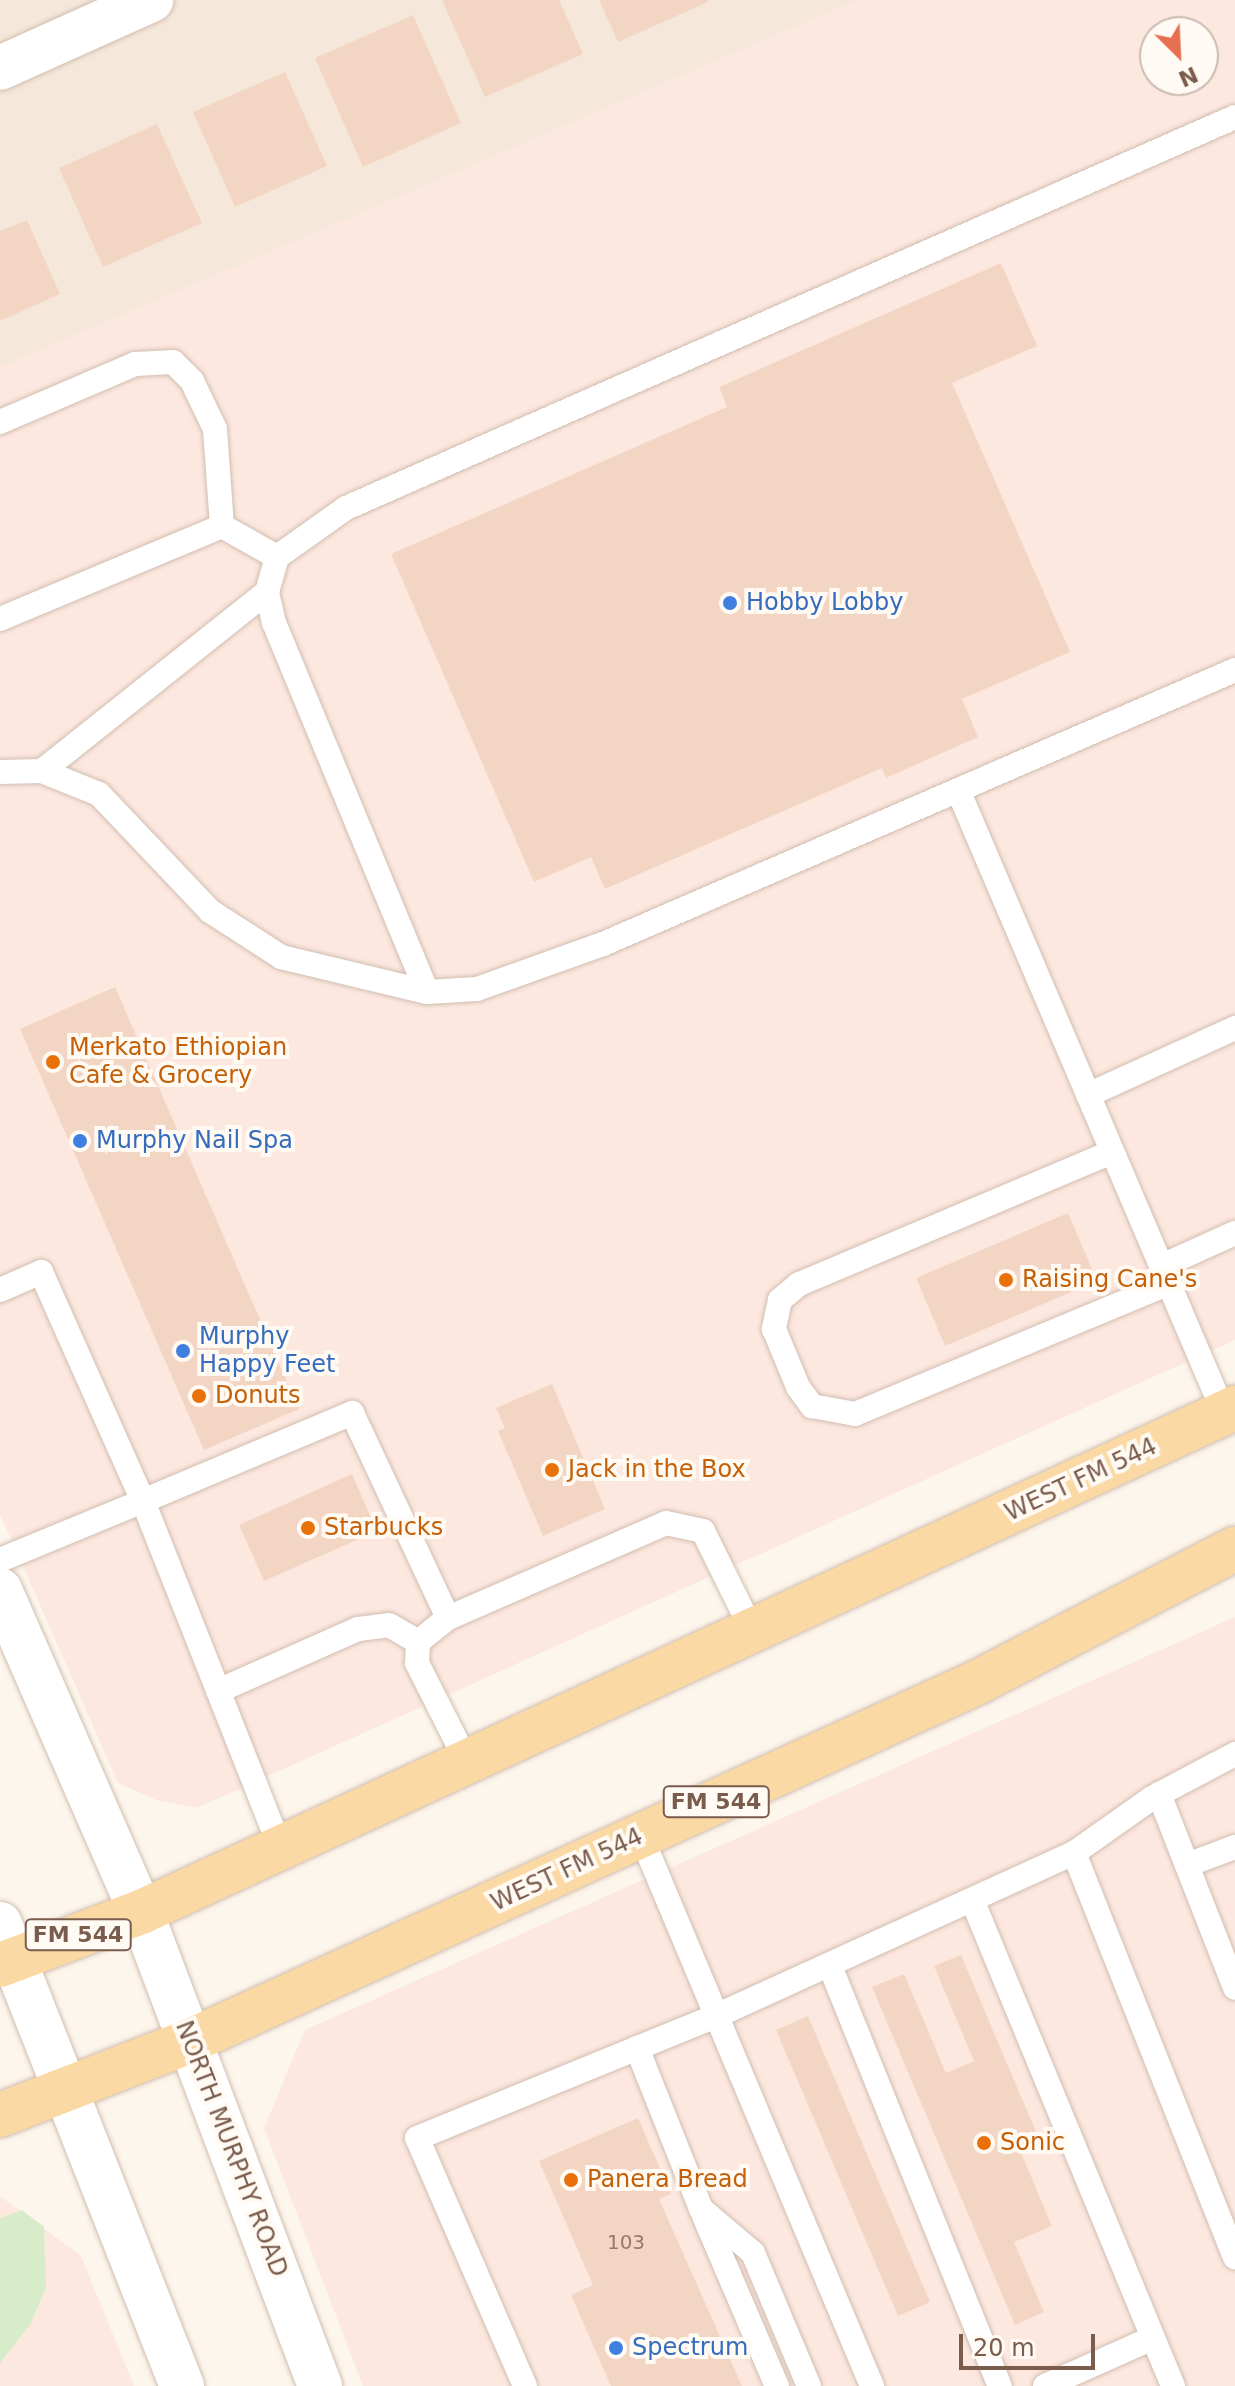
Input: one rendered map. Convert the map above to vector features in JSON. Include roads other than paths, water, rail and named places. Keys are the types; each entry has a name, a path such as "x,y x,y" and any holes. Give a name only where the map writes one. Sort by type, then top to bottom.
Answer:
{"main road":[{"path":"0,68 151,0"},
{"name":"WEST FM 544","path":"141,1912 1229,1410"},
{"name":"WEST FM 544","path":"64,2089 190,2041 978,1682 1235,1549"},
{"name":"NORTH MURPHY ROAD","path":"0,1590 141,1912 320,2386"},
{"name":"FM 544","path":"5,1949 141,1912"},
{"path":"5,1949 182,2386"},
{"name":"FM 544","path":"0,2115 64,2089"}],"lane":[{"path":"427,992 274,623 267,592 277,557 346,508 1235,117"},
{"path":"0,422 135,364 173,362 192,381 215,429 222,526"},
{"path":"222,526 277,557"},
{"path":"0,619 222,526"},
{"path":"42,771 267,592"},
{"path":"0,772 42,771 99,794 210,911 281,957 427,992 477,989 603,944 1235,670"},
{"path":"958,790 1112,1152 1229,1410"},
{"path":"1088,1095 1235,1028"},
{"path":"1112,1152 799,1284 780,1300 774,1329 798,1387 812,1406 855,1414 1167,1274 1235,1233"},
{"path":"0,1290 41,1272 143,1501 280,1847"},
{"path":"0,1560 352,1413 448,1618"},
{"path":"467,1762 417,1663 418,1642 448,1618 666,1523 703,1531 753,1632"},
{"path":"218,1691 358,1629 389,1625 418,1642"},
{"path":"525,2386 417,2138 716,2016 973,1902 1074,1853 1159,1794 1235,1754"},
{"path":"1159,1794 1235,1988"},
{"path":"641,1836 872,2386"},
{"path":"1187,1865 1235,1847"},
{"path":"1074,1853 1235,2257"},
{"path":"973,1902 1173,2386"},
{"path":"830,1966 1000,2386"},
{"path":"637,2048 701,2209 777,2386"},
{"path":"701,2209 753,2253 809,2386"},
{"path":"1045,2386 1153,2338"}],"place":[{"name":"Hobby Lobby","path":"730,603"},
{"name":"Merkato Ethiopian Cafe & Grocery","path":"53,1062"},
{"name":"Murphy Nail Spa","path":"80,1141"},
{"name":"Raising Cane's","path":"1006,1280"},
{"name":"Murphy Happy Feet","path":"183,1351"},
{"name":"Donuts","path":"199,1396"},
{"name":"Jack in the Box","path":"552,1470"},
{"name":"Starbucks","path":"308,1528"},
{"name":"Sonic","path":"984,2143"},
{"name":"Panera Bread","path":"571,2180"},
{"name":"Spectrum","path":"616,2348"}]}
